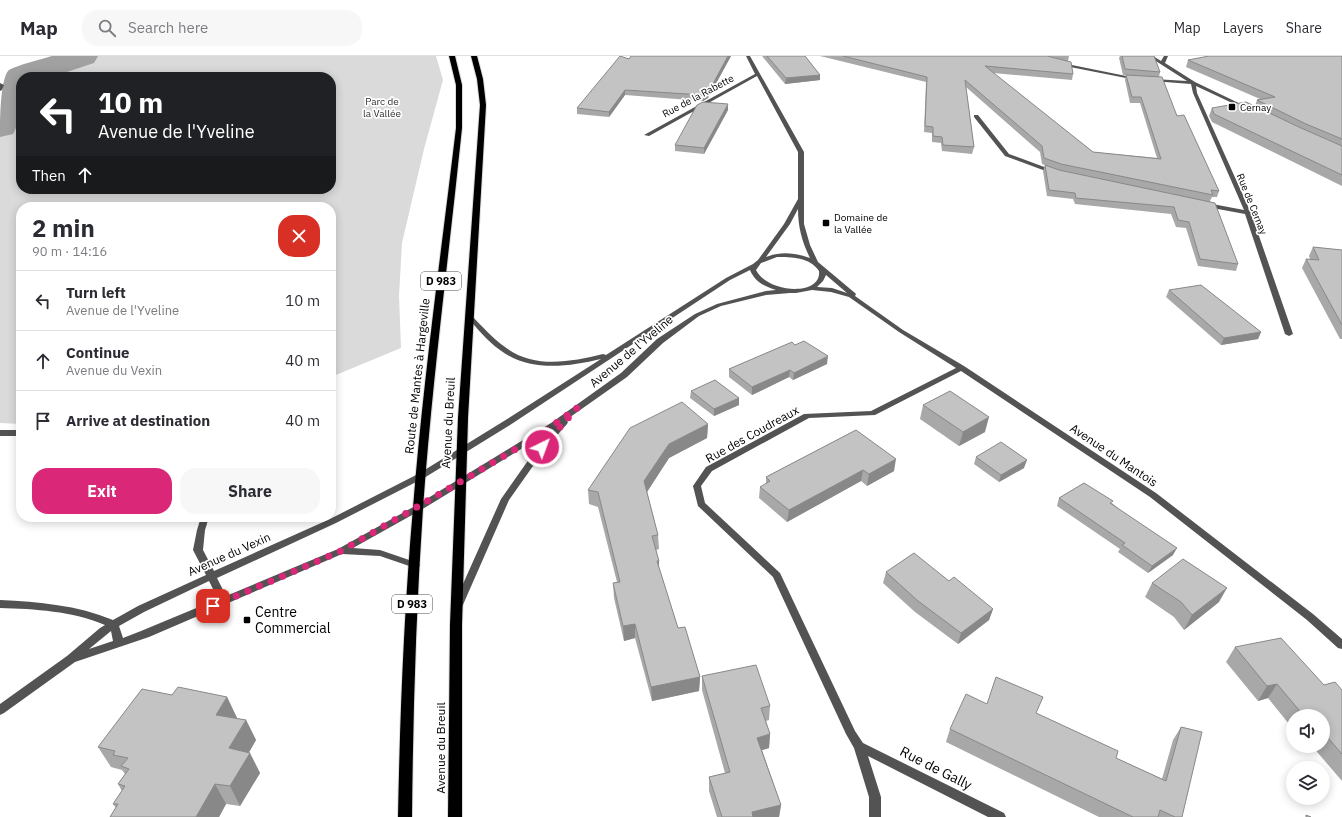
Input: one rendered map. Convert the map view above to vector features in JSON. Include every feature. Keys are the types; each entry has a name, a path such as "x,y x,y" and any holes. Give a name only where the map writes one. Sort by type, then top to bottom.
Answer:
{"main road":[{"name":"Route de Mantes à Hargeville","path":"405,817 407,701 418,508 441,279 459,128 459,85 452,56"},
{"name":"Avenue du Breuil","path":"455,817 460,482 483,105 480,79 474,56"}],"street":[{"path":"748,56 800,152 802,231 815,262"},
{"path":"1150,56 1183,75 1193,83 1253,111"},
{"path":"1162,64 1166,56"},
{"path":"1059,63 1126,78 1140,79"},
{"name":"Rue de la Rabette","path":"646,135 758,74"},
{"path":"1148,80 1193,83"},
{"name":"Rue de Cernay","path":"1193,83 1195,93 1248,213 1289,334"},
{"path":"0,84 2,85 0,90"},
{"path":"976,116 1007,155 1058,173"},
{"name":"Avenue de l'Yveline","path":"421,476 507,424 610,354 728,279 756,263 787,224 802,196"},
{"path":"1202,204 1248,213"},
{"path":"788,290 767,286 759,282 754,277 752,271 756,263 767,257 786,255 797,256 815,262"},
{"name":"Avenue du Mantois","path":"815,262 860,302"},
{"path":"809,288 817,284 822,279 823,273 821,268"},
{"name":"Avenue du Mantois","path":"788,290 822,288 844,293 860,302 901,331 1153,495 1310,616 1342,645"},
{"name":"Avenue de l'Yveline","path":"418,508 541,434 624,375 660,341 697,315 719,305 733,301 766,293 788,290"},
{"path":"469,316 507,352 522,360 546,364 566,365 610,354"},
{"name":"Rue des Coudreaux","path":"875,817 875,797 859,746 851,734 777,575 701,504 697,486 709,469 807,416 872,413 960,368"},
{"path":"457,609 505,499 542,447 577,408"},
{"path":"0,433 16,433"},
{"name":"Avenue du Vexin","path":"336,519 421,476"},
{"path":"0,710 71,659 119,643 179,620 341,551 418,508"},
{"path":"203,522 198,550 213,576 224,601"},
{"name":"Avenue du Vexin","path":"71,659 103,631 168,596 331,522"},
{"path":"341,551 380,554 415,565"},
{"path":"0,604 47,607 95,616 114,625 119,643"},
{"name":"Rue de Gally","path":"859,746 1000,817"}],"green space":[{"name":"Parc de la Vallée","path":"89,56 436,56 443,80 424,149 402,243 399,296 401,348 336,375 336,202 16,202 16,424 0,423 0,126 10,119 16,110 16,194 336,194 336,72 45,72"}],"building":[{"path":"620,56 629,59 631,56 728,56 708,93 703,95 625,90 609,112 577,108"},
{"path":"767,56 805,56 820,75 786,78"},
{"path":"843,56 1047,56 1071,62 1073,74 985,66 1093,152 1161,159 1141,97 1132,97 1126,75 1162,77 1177,116 1184,115 1219,191 1211,190 1213,195 1061,164 1044,158 1042,146 965,80 974,147 943,145 942,137 933,136 933,127 925,126 927,77"},
{"path":"1122,56 1154,56 1160,72 1125,69"},
{"path":"1209,56 1342,56 1342,139 1306,124 1257,100 1275,97 1188,60"},
{"path":"703,102 728,104 704,148 675,145 697,105"},
{"path":"1246,102 1342,146 1342,175 1214,114 1212,108"},
{"path":"1045,165 1059,170 1215,203 1238,264 1200,259 1189,222 1178,220 1174,207 1076,198 1075,193 1049,190"},
{"path":"1313,247 1342,250 1342,325 1306,259 1319,260"},
{"path":"1201,285 1261,332 1224,338 1169,290"},
{"path":"804,341 828,356 794,373 790,370 752,387 729,369 792,342 795,345"},
{"path":"715,380 739,398 714,409 691,391"},
{"path":"950,391 989,417 963,432 923,405"},
{"path":"682,402 708,424 669,444 644,481 658,535 652,536 659,561 657,561 678,628 685,627 700,677 651,687 635,624 623,626 613,583 620,582 598,492 588,490 630,428"},
{"path":"856,430 896,459 869,474 863,470 789,510 760,487 770,481 766,477"},
{"path":"1001,442 1027,460 1001,475 976,457"},
{"path":"1084,483 1113,501 1110,503 1177,548 1152,566 1122,545 1125,543 1059,498"},
{"path":"914,553 949,581 954,577 993,609 961,633 918,601 886,572"},
{"path":"1183,559 1227,588 1192,615 1181,602 1152,583"},
{"path":"1281,638 1324,685 1335,682 1342,690 1342,754 1330,740 1330,709 1298,709 1277,684 1267,686 1235,647"},
{"path":"756,665 770,706 761,708 770,734 757,738 781,805 752,812 753,817 722,817 709,777 730,772 702,676"},
{"path":"996,677 1043,697 1036,713 1118,751 1116,758 1166,781 1181,727 1202,732 1182,817 1175,817 1160,810 1158,817 1133,817 950,729 966,694 987,704"},
{"path":"178,687 227,697 216,715 246,720 229,748 250,753 230,786 215,784 196,817 110,817 118,804 113,804 125,786 118,784 129,769 121,766 128,758 113,755 115,751 98,747 142,689 172,695"}],"waterway":[{"path":"35,72 83,56"},
{"path":"0,126 16,87"}],"place":[{"name":"Cernay","path":"1232,107"},
{"name":"Domaine de la Vallée","path":"826,223"},
{"name":"Centre Commercial","path":"247,620"}],"route":[{"path":"213,606 326,556 341,551 418,508 541,434 577,408 542,447"}]}
